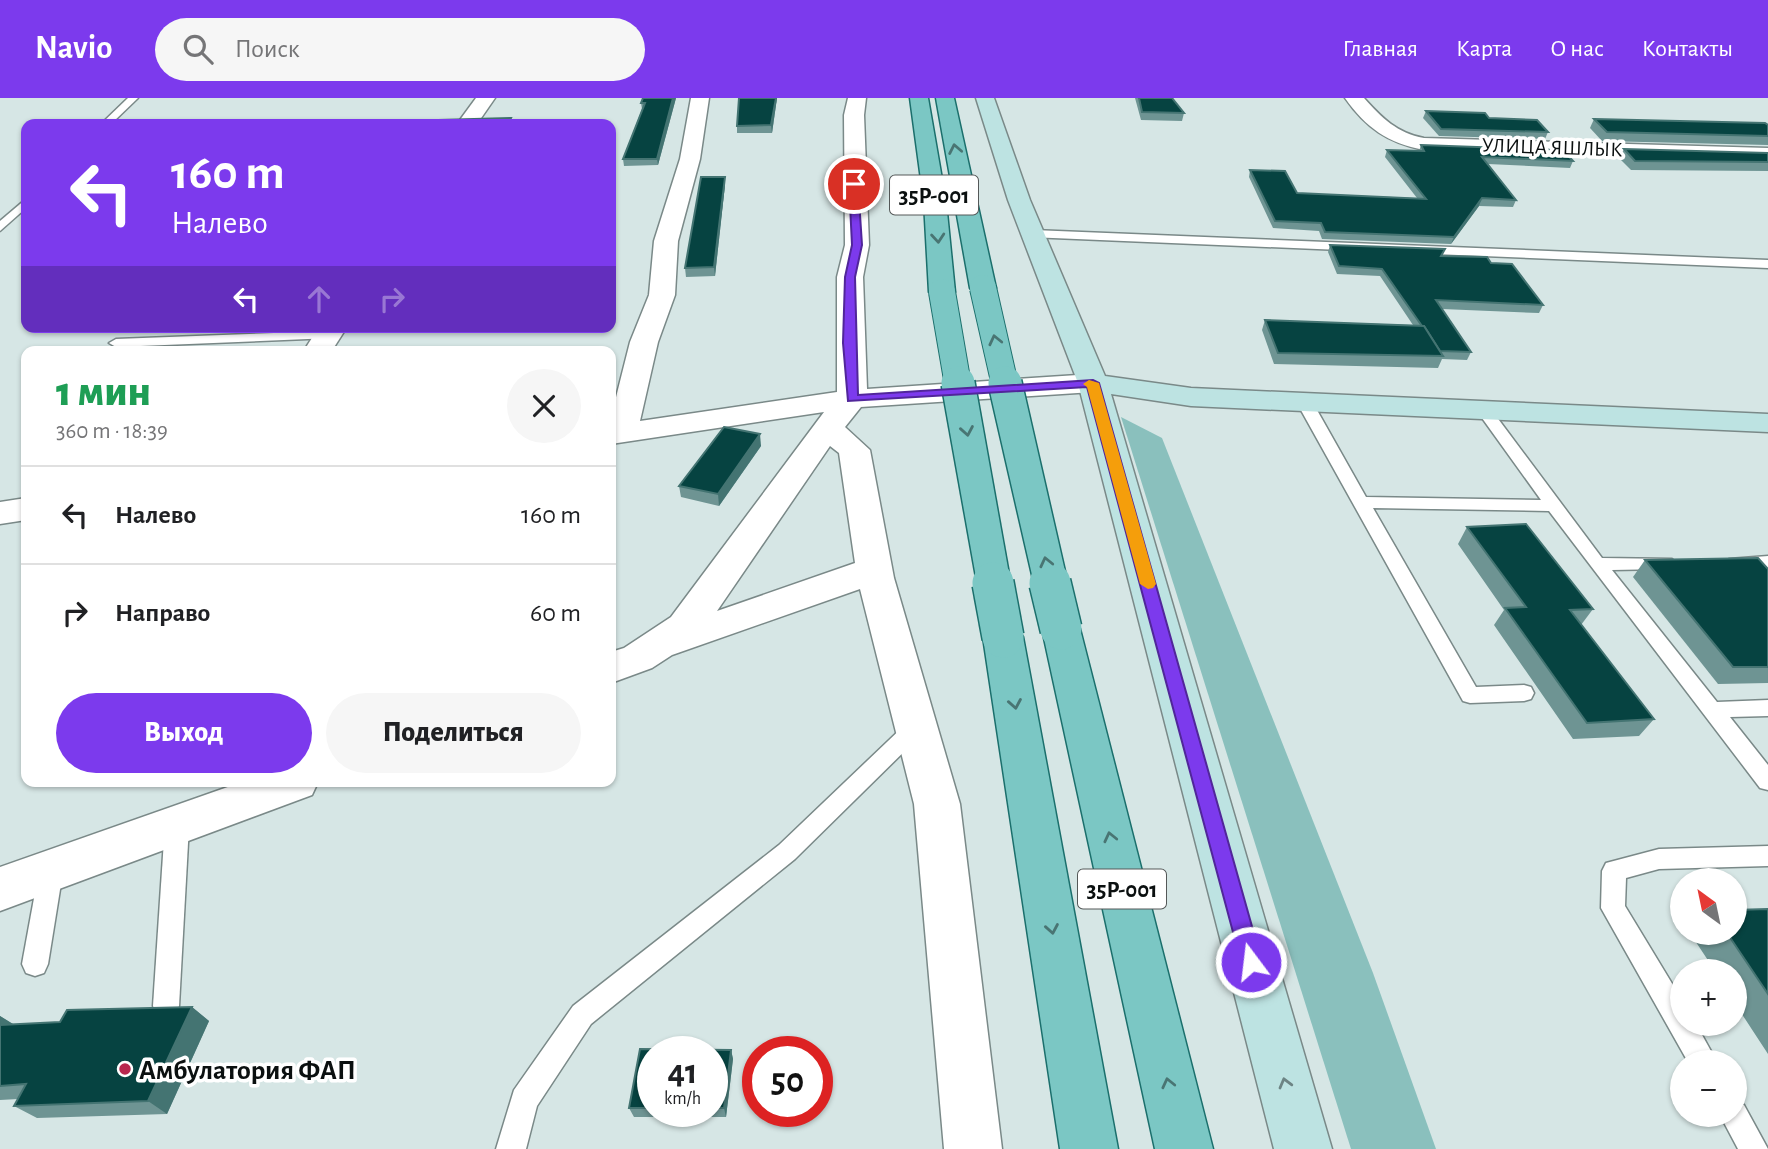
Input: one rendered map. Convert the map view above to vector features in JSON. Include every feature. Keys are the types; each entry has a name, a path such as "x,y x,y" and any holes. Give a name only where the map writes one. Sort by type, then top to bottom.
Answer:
{"main road":[{"name":"35Р-001","path":"919,98 935,202 942,292 1089,1149"},
{"name":"35Р-001","path":"945,98 983,288 1184,1149"},
{"path":"985,98 1033,234 1093,383 1303,1149"},
{"path":"1093,383 1191,397 1768,423"}],"street":[{"path":"471,119 486,98"},
{"path":"700,98 690,159 666,241 662,295 644,342 616,435 840,413 1093,383"},
{"path":"857,98 854,115 857,245 850,277 840,413 854,450 874,570 937,804 973,1149"},
{"name":"УЛИЦА ЯШЛЫК","path":"1354,98 1381,130 1398,140 1424,144 1768,154"},
{"path":"616,666 638,658 685,628 840,413"},
{"path":"0,513 21,510"},
{"path":"663,644 874,570"},
{"path":"0,889 282,787"}],"lane":[{"path":"111,119 133,98"},
{"path":"0,227 21,207"},
{"path":"1033,234 1768,264"},
{"path":"116,343 326,338"},
{"path":"1305,403 1470,695 1524,693"},
{"path":"1485,411 1597,564 1768,781"},
{"path":"1362,502 1554,506"},
{"path":"1716,563 1768,562"},
{"path":"1597,564 1689,563"},
{"path":"1712,710 1768,708"},
{"path":"511,1149 524,1100 582,1015 788,852 916,727"},
{"path":"166,1006 177,825"},
{"path":"1696,1050 1613,908 1614,871 1659,859 1768,856"},
{"path":"35,964 51,871"},
{"path":"1741,1127 1754,1149"}],"shaded area":[{"path":"1121,417 1162,438 1373,973 1436,1149 1351,1149"}],"building":[{"path":"643,98 673,98 657,159 623,159 645,103 641,103"},
{"path":"739,98 776,98 771,125 737,126"},
{"path":"1139,98 1172,98 1184,113 1142,112"},
{"path":"1426,111 1485,113 1489,118 1537,120 1548,132 1441,129"},
{"path":"1594,119 1765,123 1768,125 1768,136 1607,132"},
{"path":"1421,145 1563,150 1573,161 1482,157 1516,200 1482,198 1454,237 1325,232 1321,223 1275,221 1250,170 1285,171 1297,193 1426,199 1387,150 1424,151"},
{"path":"1624,149 1768,153 1768,162 1635,161"},
{"path":"701,177 725,177 714,267 685,268"},
{"path":"1330,245 1445,249 1441,256 1487,257 1491,263 1512,264 1543,305 1436,300 1471,352 1440,351 1382,269 1339,266"},
{"path":"1265,320 1424,326 1443,356 1278,353"},
{"path":"724,427 760,434 718,494 679,486"},
{"path":"1526,524 1593,609 1570,610 1654,719 1587,723 1505,608 1526,607 1467,527"},
{"path":"1758,558 1768,569 1768,667 1733,667 1645,560"},
{"path":"1768,909 1768,994 1735,945 1747,945 1747,910"},
{"path":"192,1007 148,1101 14,1106 26,1084 0,1086 0,1025 60,1022 67,1010"},
{"path":"728,1050 731,1050 728,1075"},
{"path":"637,1065 637,1108 629,1108"}],"slow traffic":[{"path":"1089,384 1093,383 1148,584"}],"place":[{"name":"Амбулатория ФАП","path":"125,1069"}],"route":[{"path":"854,184 857,245 850,277 852,399 1093,383 1251,962"}]}
